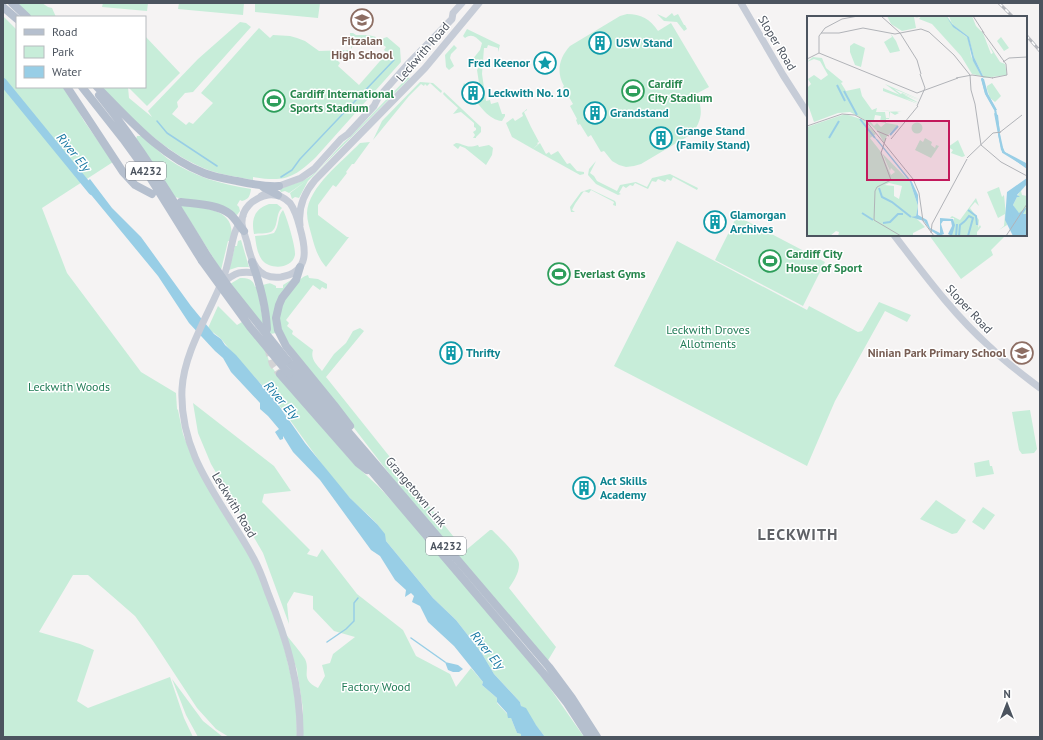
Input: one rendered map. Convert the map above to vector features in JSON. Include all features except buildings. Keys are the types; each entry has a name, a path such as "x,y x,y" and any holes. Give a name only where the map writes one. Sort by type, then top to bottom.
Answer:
{"main road":[{"path":"12,3 26,16"},
{"name":"Leckwith Road","path":"300,737 300,715 292,661 275,610 255,560 197,464 186,431 182,402 184,376 189,357 227,267 236,232 241,228 243,216 248,206 261,196 279,186 301,178 314,169 374,106 378,98 402,70 452,19 454,13 462,3"},
{"name":"Leckwith Road","path":"300,225 300,215 303,201 307,191 315,180 425,68 479,3"},
{"name":"Sloper Road","path":"741,3 783,75 807,112"},
{"path":"3,7 16,18"},
{"path":"68,88 123,172 136,185 152,194"},
{"name":"A4232","path":"83,88 144,168 205,259"},
{"name":"A4232","path":"93,88 127,131 148,162 205,259"},
{"path":"98,88 151,141 176,160 205,174 260,186 279,186"},
{"path":"260,186 290,203 300,225 304,242 305,252 296,280 283,296 278,305 276,318 280,335 290,351 360,439 369,455"},
{"path":"261,196 271,194 278,196"},
{"path":"181,202 223,210 232,216 241,228 252,262 260,273 267,329"},
{"name":"Sloper Road","path":"895,236 934,287 959,316 990,348 1040,388"},
{"name":"Grangetown Link","path":"205,259 287,360 549,667 572,698 597,737"},
{"name":"Grangetown Link","path":"205,259 250,327 544,674 567,703 589,737"},
{"path":"220,285 237,272 260,273 273,277 283,276 294,271 300,266"},
{"path":"280,374 358,463 382,482"}],"green space":[{"path":"12,3 42,3 52,8 56,16 26,16"},
{"path":"103,3 148,3 147,11 102,7"},
{"path":"179,3 244,3 243,15 178,9"},
{"path":"255,3 320,3 318,18 255,12"},
{"path":"672,13 674,16 678,14 687,29 684,31 677,22 664,21 657,14 666,18"},
{"name":"Cardiff City Stadium","path":"627,14 645,18 652,23 658,31 671,23 709,87 696,94 701,110 697,126 690,135 641,164 626,167 612,161 604,151 601,152 591,135 588,137 580,124 578,125 577,119 570,106 573,104 563,87 564,86 559,70 563,55 570,46 620,16"},
{"name":"Leckwith Woods","path":"3,16 16,29 16,88 66,88 84,121 113,162 42,208 67,273 141,372 176,393 177,409 183,434 190,452 253,563 273,610 292,681 296,705 297,737 229,737 216,729 197,708 135,616 88,575 73,575 39,632 80,644 94,650 77,701 88,708 170,677 184,718 193,737 3,737"},
{"path":"240,22 246,23 251,27 193,92 185,93 177,102 178,107 172,114 186,125 189,122 193,124 213,103 201,93 259,28 270,38 273,35 290,36 305,41 319,51 345,50 337,60 340,63 338,66 359,85 387,53 384,50 386,47 380,43 377,45 380,39 381,40 387,37 400,48 401,62 316,157 301,170 288,177 273,179 253,177 253,180 211,171 179,156 138,123 100,88 128,88 129,98 152,117 148,111 198,59"},
{"path":"467,29 500,45 498,52 498,48 488,45 487,48 484,48 482,74 486,101 490,100 491,104 498,102 502,114 505,114 502,121 489,115 472,96 474,93 472,92 470,94 463,86 464,83 473,92 475,90 478,92 480,89 478,86 477,70 479,67 472,60 480,50 482,43 474,36 465,38 463,36"},
{"path":"350,33 376,37 370,42 370,39 357,39 351,44 353,46 351,49"},
{"path":"146,37 180,73 147,106 129,88 146,88"},
{"path":"454,45 457,48 451,54 450,58 454,66 449,70 446,67 445,55"},
{"path":"408,77 410,78 308,181 299,198 295,197 292,199 290,193 306,181 289,193 285,191 281,192 280,190 283,188 303,180 316,172"},
{"path":"420,82 433,83 442,91 441,93 430,83 427,86 425,84 424,86 421,84 409,96 373,140 382,121"},
{"path":"444,92 481,127 481,132 476,138 473,138 475,135 473,132 476,130 474,123 461,112 453,114 458,108 443,94"},
{"path":"527,109 524,112 539,142 533,149 512,137 506,123 513,118 515,121 523,116 522,113"},
{"path":"137,136 145,138 168,159 188,171 218,182 251,189 250,195 242,201 240,200 237,205 240,211 237,215 194,201 174,197 136,139"},
{"path":"370,142 336,187 333,185 318,205 318,215 349,237 326,267 314,245 307,213 309,203 320,184 336,166 360,143"},
{"path":"456,143 468,146 478,145 479,147 489,145 493,148 492,155 486,165 465,148 460,146 458,149 453,145"},
{"path":"540,143 546,154 549,152 551,155 558,151 567,164 570,163 577,171 584,172 584,174 580,175 533,149"},
{"path":"596,161 590,173 597,181 617,191 620,185 636,182 647,187 652,178 670,174 698,188 697,190 673,177 671,181 667,179 665,182 658,179 656,182 652,181 648,189 635,183 633,186 630,185 626,188 623,186 619,193 621,194 618,195 596,184 588,175 589,169"},
{"path":"590,189 615,201 616,206 613,205 614,202 591,190 589,193 584,191"},
{"path":"584,191 572,210 575,212 571,212 570,207 581,192"},
{"path":"269,204 277,204 282,208 278,214 275,227 271,232 254,234 253,220 257,212"},
{"path":"180,205 209,209 224,216 229,222 232,230 231,241 228,241 221,270"},
{"path":"283,210 291,232 295,255 290,263 275,267 266,263 260,257 255,236 274,233"},
{"name":"Cardiff City House of Sport","path":"737,216 825,262 803,306 715,260"},
{"path":"930,236 1004,236 991,250 993,255 961,279"},
{"path":"241,240 249,267 238,267 229,270 235,246 237,246 238,241"},
{"name":"Leckwith Droves Allotments","path":"677,241 807,310 809,306 858,332 862,331 879,302 911,315 907,322 885,311 835,401 807,466 614,366"},
{"path":"308,275 309,278 318,279 327,284 327,288 322,287 320,290 313,285 286,320 289,323 287,326 293,331 292,334 313,350 313,359 322,371 334,354 346,343 353,331 360,328 364,331 326,377 465,551 490,530 492,530 513,552 518,561 519,568 516,577 509,588 556,647 547,662 401,489 284,337 279,315 282,304 294,285"},
{"path":"240,278 250,280 253,282 255,287 257,286 264,327 230,284"},
{"path":"291,280 280,296 276,333 270,334 263,285 270,283 276,286 276,288 283,288 283,285"},
{"path":"218,306 237,325 242,322 265,350 271,366 283,382 352,462 378,486 415,526 545,681 584,737 545,737 521,706 520,702 494,674 481,652 456,620 433,598 386,541 376,523 340,487 271,396 221,339 208,328"},
{"name":"Factory Wood","path":"193,403 274,466 291,491 264,494 262,502 310,550 307,554 317,557 322,549 357,594 403,630 416,656 450,674 456,687 471,668 483,682 482,685 497,698 497,703 511,718 517,733 521,734 521,737 302,737 303,709 297,670 284,632 307,663 307,678 312,685 318,688 325,676 322,665 330,663 333,654 355,637 334,631 313,609 313,596 294,592 287,604 289,624 263,553 211,464 198,433"},
{"path":"1030,410 1037,449 1034,453 1022,454 1019,450 1012,412"},
{"path":"989,460 994,474 976,477 974,463"},
{"path":"936,500 966,520 957,533 952,534 920,519"},
{"path":"983,507 995,515 984,530 972,522"},
{"path":"172,679 203,721 223,737 198,737 186,715"}],"water":[{"name":"River Ely","path":"90,179 112,208 141,237 191,306 214,334 221,339 236,355 277,403 305,443 350,498 377,524 385,534 386,541 433,598 456,620 481,652 494,674 520,702 521,706 526,708 545,737 521,737 521,734 517,733 511,718 508,718 507,713 497,702 497,698 482,685 483,682 454,646 428,622 420,606 412,602 414,596 411,593 405,597 406,590 395,580 380,556 371,550 320,480 293,452 283,436 283,439 280,440 275,432 279,429 260,409 260,403 231,372 223,358 189,323 158,276 83,185"},
{"path":"445,662 458,665 463,669 459,672 453,672 448,670"}],"waterway":[{"path":"281,177 292,170 300,159 394,60"},
{"name":"River Ely","path":"3,82 92,191"},
{"path":"157,121 167,133 217,166"},
{"path":"327,642 346,629 354,621 354,603 358,598"},
{"path":"411,638 445,662"}],"tunnel":[{"path":"268,348 273,364 280,374"}],"railway":[{"path":"999,3 1012,16"},
{"path":"1027,36 1040,51"}],"place":[{"name":"Fitzalan High School","path":"362,20"},
{"name":"USW Stand","path":"600,43"},
{"name":"Fred Keenor","path":"545,63"},
{"name":"Cardiff City Stadium","path":"633,91"},
{"name":"Leckwith No. 10","path":"473,93"},
{"name":"Cardiff International Sports Stadium","path":"274,101"},
{"name":"Grandstand","path":"595,113"},
{"name":"Grange Stand (Family Stand)","path":"661,138"},
{"name":"Glamorgan Archives","path":"715,222"},
{"name":"Cardiff City House of Sport","path":"770,261"},
{"name":"Everlast Gyms","path":"559,274"},
{"name":"Thrifty","path":"451,353"},
{"name":"Ninian Park Primary School","path":"1022,353"},
{"name":"Act Skills Academy","path":"584,488"}],"district":[{"name":"LECKWITH","path":"798,534"}]}
